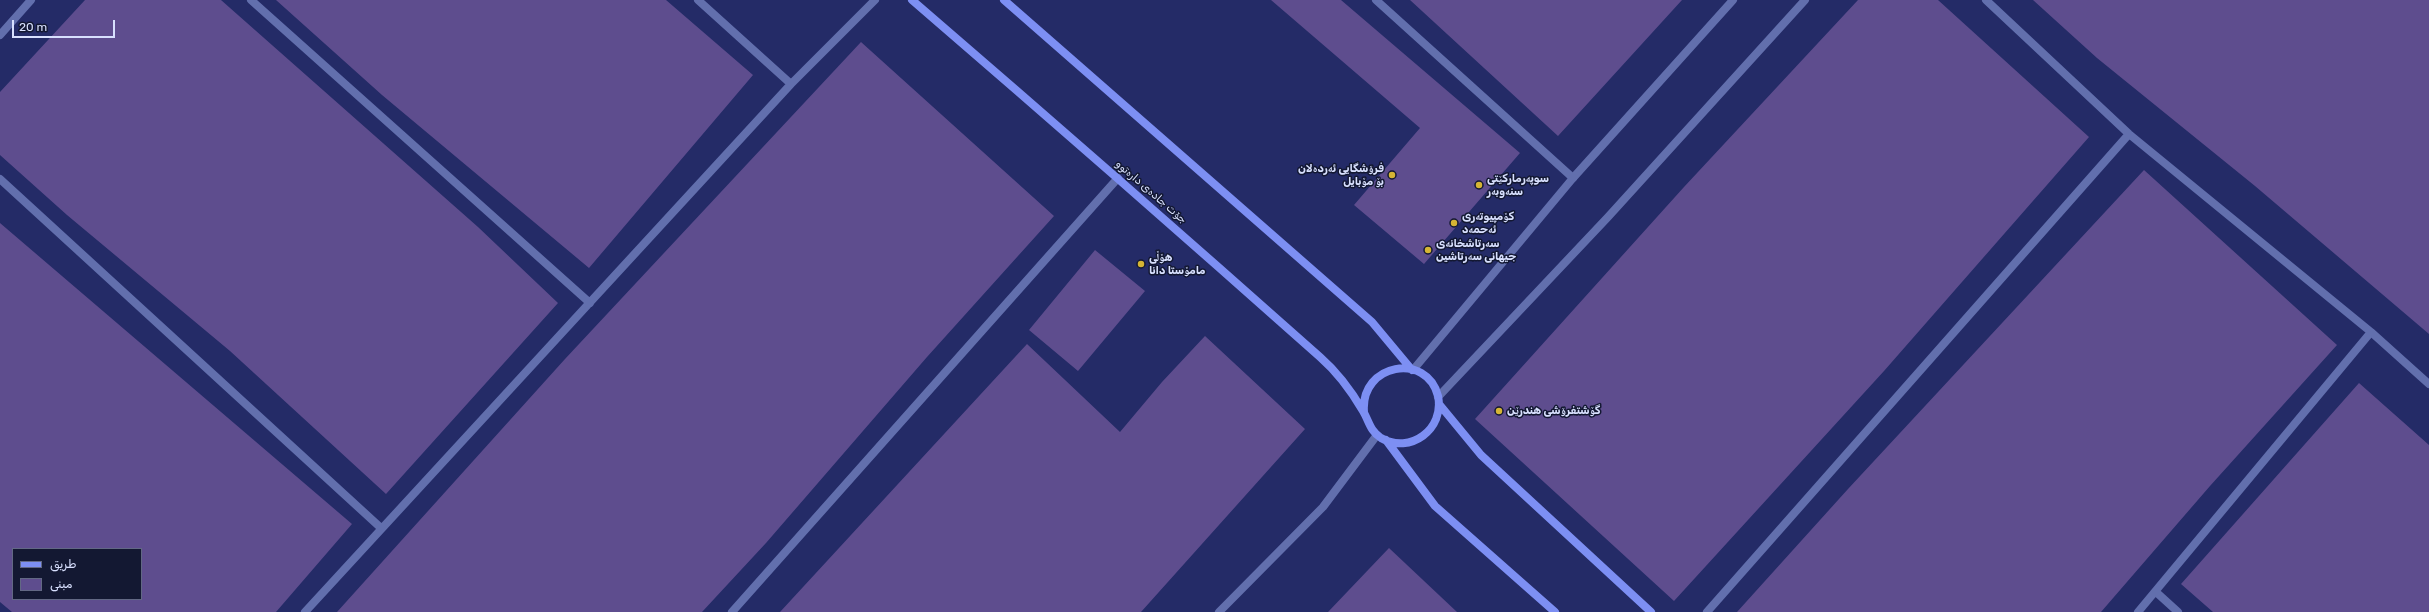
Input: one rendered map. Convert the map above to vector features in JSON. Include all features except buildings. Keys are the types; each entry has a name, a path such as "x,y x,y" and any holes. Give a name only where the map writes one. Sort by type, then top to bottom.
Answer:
{"main road":[{"name":"جۆت جادەی دارەتوو","path":"912,0 1118,178 1325,361 1364,412"},
{"path":"1004,0 1372,322 1413,370 1429,380 1438,400 1481,455 1650,612"},
{"path":"1413,370 1393,369 1376,378 1365,394 1364,412 1368,425 1377,435 1385,440 1393,443 1406,443 1423,436 1435,422 1438,400"},
{"path":"1385,440 1435,506 1555,612"}],"street":[{"path":"0,35 31,0"},
{"path":"251,0 590,303"},
{"path":"698,0 791,84"},
{"path":"305,612 791,84 875,0"},
{"path":"1376,0 1573,178"},
{"path":"1413,370 1573,178 1733,0"},
{"path":"1438,400 1608,217 1806,0"},
{"path":"1986,0 2129,134 2371,332 2429,384"},
{"path":"1708,612 2129,134"},
{"path":"732,612 1118,178"},
{"path":"0,179 381,528"},
{"path":"2138,612 2371,332"},
{"path":"1219,612 1323,507 1377,435"},
{"path":"2156,592 2178,612"}],"place":[{"name":"فرۆشگایی ئەردەلان بۆ مۆبایل","path":"1392,175"},
{"name":"سوپەرمارکێتی سنەوبەر","path":"1479,185"},
{"name":"کۆمپیوتەری ئەحمەد","path":"1454,223"},
{"name":"سەرتاشخانەی جیهانی سەرتاشین","path":"1428,250"},
{"name":"هۆڵی مامۆستا دانا","path":"1141,264"},
{"name":"گۆشتفرۆشی هندرێن","path":"1499,411"}]}
